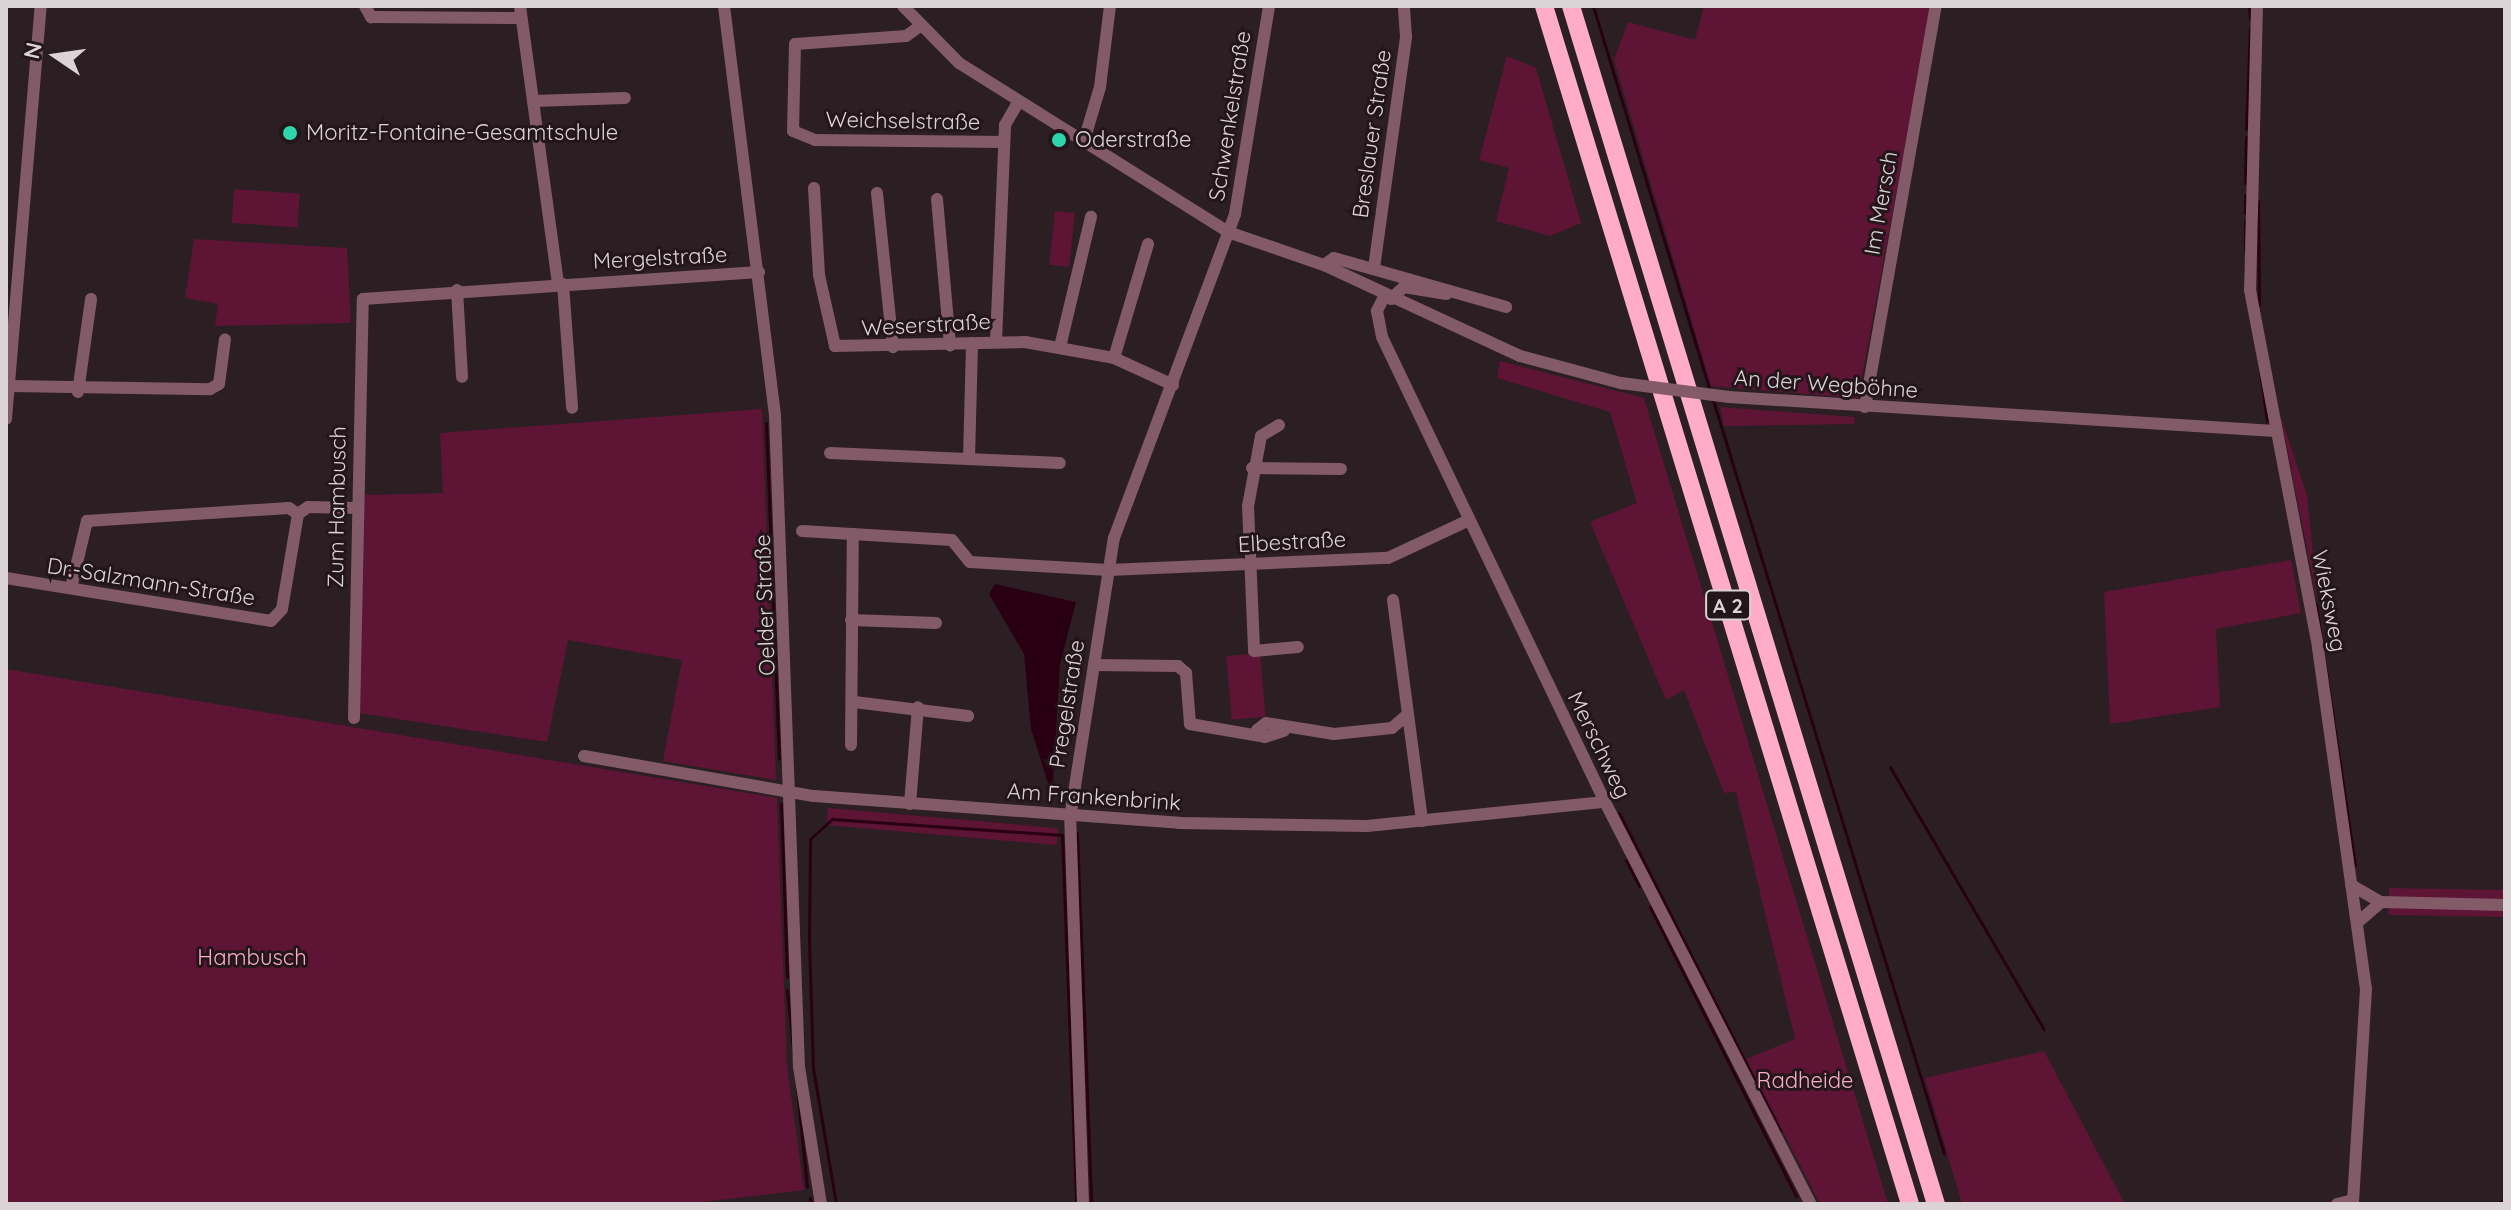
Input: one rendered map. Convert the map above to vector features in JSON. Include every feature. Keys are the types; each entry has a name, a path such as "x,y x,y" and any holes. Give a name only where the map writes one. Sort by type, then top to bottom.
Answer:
{"highway":[{"name":"A 2","path":"1544,6 1910,1204"},
{"name":"A 2","path":"1571,6 1936,1204"}],"street":[{"path":"6,419 41,6"},
{"path":"365,6 371,17 520,12 560,284"},
{"name":"Oelder Straße","path":"724,6 775,416 793,792 799,1067 821,1204"},
{"name":"An der Wegböhne","path":"903,6 920,26 1017,104 1228,232 1324,265 1520,356 1621,383 1729,397 2275,431"},
{"path":"1083,144 1100,87 1110,6"},
{"name":"Schwenkelstraße","path":"1228,232 1269,6"},
{"name":"Breslauer Straße","path":"1374,268 1404,6"},
{"name":"Im Mersch","path":"1865,407 1936,6"},
{"name":"Wieksweg","path":"2257,6 2250,290 2318,648 2366,989 2353,1202"},
{"name":"Weichselstraße","path":"920,26 906,36 795,44 793,131 801,139 1004,142"},
{"path":"533,101 625,98"},
{"path":"996,341 1004,142 1017,104"},
{"name":"Weserstraße","path":"814,188 831,341 841,349 996,341 1060,347 1114,358 1173,385"},
{"path":"877,193 893,347"},
{"path":"937,199 950,345"},
{"path":"1060,347 1091,217"},
{"name":"Pregelstraße","path":"1083,1204 1070,818 1114,538 1228,232"},
{"path":"1114,358 1148,244"},
{"name":"An der Wegböhne","path":"1324,265 1334,258 1506,307"},
{"name":"Mergelstraße","path":"363,299 457,290 759,272"},
{"name":"Mergelstraße","path":"560,284 572,408"},
{"name":"An der Wegböhne","path":"1388,297 1404,287 1478,298"},
{"path":"457,290 462,377"},
{"name":"Merschweg","path":"1388,297 1377,311 1382,337 1605,802 1811,1204"},
{"path":"78,392 91,299"},
{"name":"Zum Hambusch","path":"354,718 356,508 363,299"},
{"path":"10,386 78,392 210,389 219,384 225,339"},
{"path":"969,459 972,343"},
{"path":"1279,425 1261,436 1252,468 1250,564 1254,651 1298,647"},
{"path":"830,453 1060,463"},
{"path":"1252,468 1341,469"},
{"path":"71,588 87,521 289,508 298,514 308,507 356,508"},
{"name":"Dr.-Salzmann-Straße","path":"6,578 278,619 298,514"},
{"name":"Elbestraße","path":"802,531 952,540 970,562 1109,570 1388,558 1469,520"},
{"path":"851,745 854,702 851,620 853,534"},
{"path":"1393,600 1422,821"},
{"path":"851,620 936,623"},
{"path":"1094,665 1178,666 1186,673 1190,724 1257,730 1266,723 1284,731 1392,728 1413,743"},
{"path":"854,702 918,707 968,716"},
{"path":"910,804 918,707"},
{"path":"1392,728 1407,715"},
{"name":"Am Frankenbrink","path":"584,756 793,792 910,804 1070,818 1290,828 1422,821 1605,802"},
{"path":"2351,885 2381,902 2505,905"},
{"path":"2357,923 2381,902"},
{"path":"2337,1204 2353,1202"}],"green space":[{"path":"1704,6 1931,6 1858,398 1711,386 1614,60 1628,22 1695,40"},
{"path":"1507,56 1536,68 1581,223 1550,236 1496,221 1509,168 1479,160"},
{"path":"234,189 300,194 297,228 232,223"},
{"path":"1055,211 1075,213 1069,267 1049,265"},
{"path":"194,239 347,248 351,323 215,326 218,304 185,298"},
{"name":"Radheide","path":"1500,361 1644,398 1888,1204 1820,1204 1746,1059 1795,1039 1736,792 1724,793 1684,690 1666,700 1590,522 1637,503 1610,412 1497,378"},
{"path":"1720,407 1855,417 1854,424 1724,426"},
{"path":"762,409 776,780 663,761 682,660 568,640 547,742 359,713 364,495 443,493 440,433"},
{"path":"2280,414 2307,495 2318,603"},
{"path":"2291,560 2301,613 2216,629 2220,707 2110,724 2104,592"},
{"path":"1260,653 1266,717 1232,720 1226,656"},
{"name":"Hambusch","path":"6,669 777,798 787,1066 804,1190 686,1204 6,1204"},
{"path":"828,808 1058,828 1057,845 827,825"},
{"path":"2389,888 2505,890 2505,917 2389,915"},
{"path":"2044,1051 2125,1204 1962,1204 1925,1078"}],"shaded area":[{"path":"995,584 1076,602 1060,665 1052,796 1031,729 1024,654 989,594"}],"waterway":[{"path":"1593,6 1709,389"},
{"path":"2249,6 2250,19"},
{"path":"2246,129 2250,28"},
{"path":"2245,183 2246,137"},
{"path":"2245,195 2245,213"},
{"path":"2258,201 2259,305"},
{"path":"2245,220 2245,251"},
{"path":"2245,266 2267,420"},
{"path":"1713,400 1944,1153"},
{"path":"766,423 779,759"},
{"path":"2316,604 2355,865"},
{"path":"1890,767 2044,1029"},
{"path":"781,804 787,977"},
{"path":"1619,813 1780,1131"},
{"path":"836,1204 813,1068 809,942 810,839 832,819 1062,835 1076,1204"},
{"path":"1077,833 1091,1204"},
{"path":"1626,860 1639,886"},
{"path":"1650,907 1796,1196"},
{"path":"787,990 807,1187"},
{"path":"810,1198 811,1204"},
{"path":"2497,1204 2505,1199"}],"place":[{"name":"Moritz-Fontaine-Gesamtschule","path":"290,133"},
{"name":"Oderstraße","path":"1059,140"}]}
